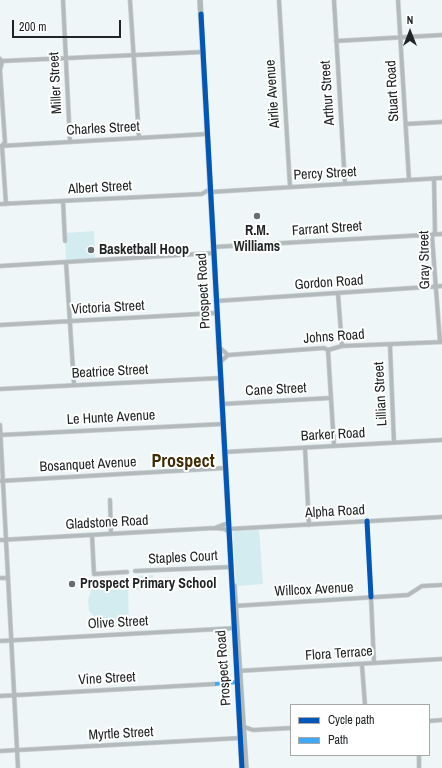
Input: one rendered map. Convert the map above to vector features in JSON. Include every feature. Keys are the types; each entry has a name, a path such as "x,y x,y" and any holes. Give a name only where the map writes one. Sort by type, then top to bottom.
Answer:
{"main road":[{"name":"Prospect Road","path":"200,0 224,424 228,523 246,768"},
{"name":"Prospect Road","path":"238,671 244,727 242,768"}],"street":[{"name":"Miller Street","path":"63,0 70,142"},
{"path":"130,0 139,138"},
{"name":"Airlie Avenue","path":"279,0 290,187"},
{"name":"Arthur Street","path":"334,0 345,184"},
{"name":"Stuart Road","path":"398,0 409,180"},
{"path":"336,41 442,35"},
{"path":"6,204 1,144 5,142 1,62 134,54 203,52"},
{"path":"406,124 442,122"},
{"name":"Charles Street","path":"1,144 70,142 207,134"},
{"name":"Gray Street","path":"434,178 435,232 432,237 441,342"},
{"name":"Percy Street","path":"210,193 442,178"},
{"name":"Albert Street","path":"0,204 210,193"},
{"name":"Albert Street","path":"202,194 210,193"},
{"path":"63,201 65,241"},
{"name":"Farrant Street","path":"213,247 442,234"},
{"path":"0,266 214,253"},
{"path":"66,262 74,385"},
{"name":"Gordon Road","path":"216,301 442,286"},
{"path":"338,294 342,346"},
{"name":"Victoria Street","path":"0,325 217,313"},
{"name":"Johns Road","path":"228,355 324,348 328,350 342,346 441,342"},
{"name":"Lillian Street","path":"390,345 394,443"},
{"path":"219,347 228,355 220,362"},
{"path":"328,350 334,446"},
{"name":"Beatrice Street","path":"0,389 221,378"},
{"name":"Cane Street","path":"222,404 330,398"},
{"name":"Le Hunte Avenue","path":"0,435 224,424"},
{"path":"0,425 18,768"},
{"name":"Barker Road","path":"224,452 442,440"},
{"path":"305,448 309,525"},
{"name":"Bosanquet Avenue","path":"2,481 226,468"},
{"path":"110,500 112,534"},
{"name":"Alpha Road","path":"229,531 442,517"},
{"name":"Gladstone Road","path":"215,528 228,523"},
{"name":"Gladstone Road","path":"0,540 215,528 229,531"},
{"path":"92,535 94,574 127,572"},
{"name":"Staples Court","path":"135,571 231,567"},
{"path":"0,578 8,578"},
{"name":"Willcox Avenue","path":"234,605 408,595 422,586 442,585"},
{"path":"371,597 374,663"},
{"name":"Olive Street","path":"0,641 236,628"},
{"name":"Flora Terrace","path":"238,671 362,665 442,659"},
{"path":"362,665 365,704"},
{"name":"Vine Street","path":"0,696 215,684"},
{"path":"430,721 442,720"},
{"path":"244,727 253,730 290,728"},
{"name":"Myrtle Street","path":"0,751 243,736 253,730"},
{"path":"419,756 420,768"}],"shaded area":[{"path":"94,231 95,261 66,262 65,233"},
{"path":"259,530 263,584 236,586 233,533 236,531"},
{"path":"153,575 154,589 136,590 136,576"},
{"path":"105,584 128,585 129,625 111,625 100,622 89,611 88,600 91,590"}],"marked path":[{"path":"215,684 237,682"}],"cycle path":[{"path":"201,14 242,768"},
{"path":"367,521 371,597"}],"place":[{"name":"R.M. Williams","path":"257,216"},
{"name":"Basketball Hoop","path":"91,250"},
{"name":"Prospect Primary School","path":"72,584"}],"district":[{"name":"Prospect","path":"183,462"}]}
